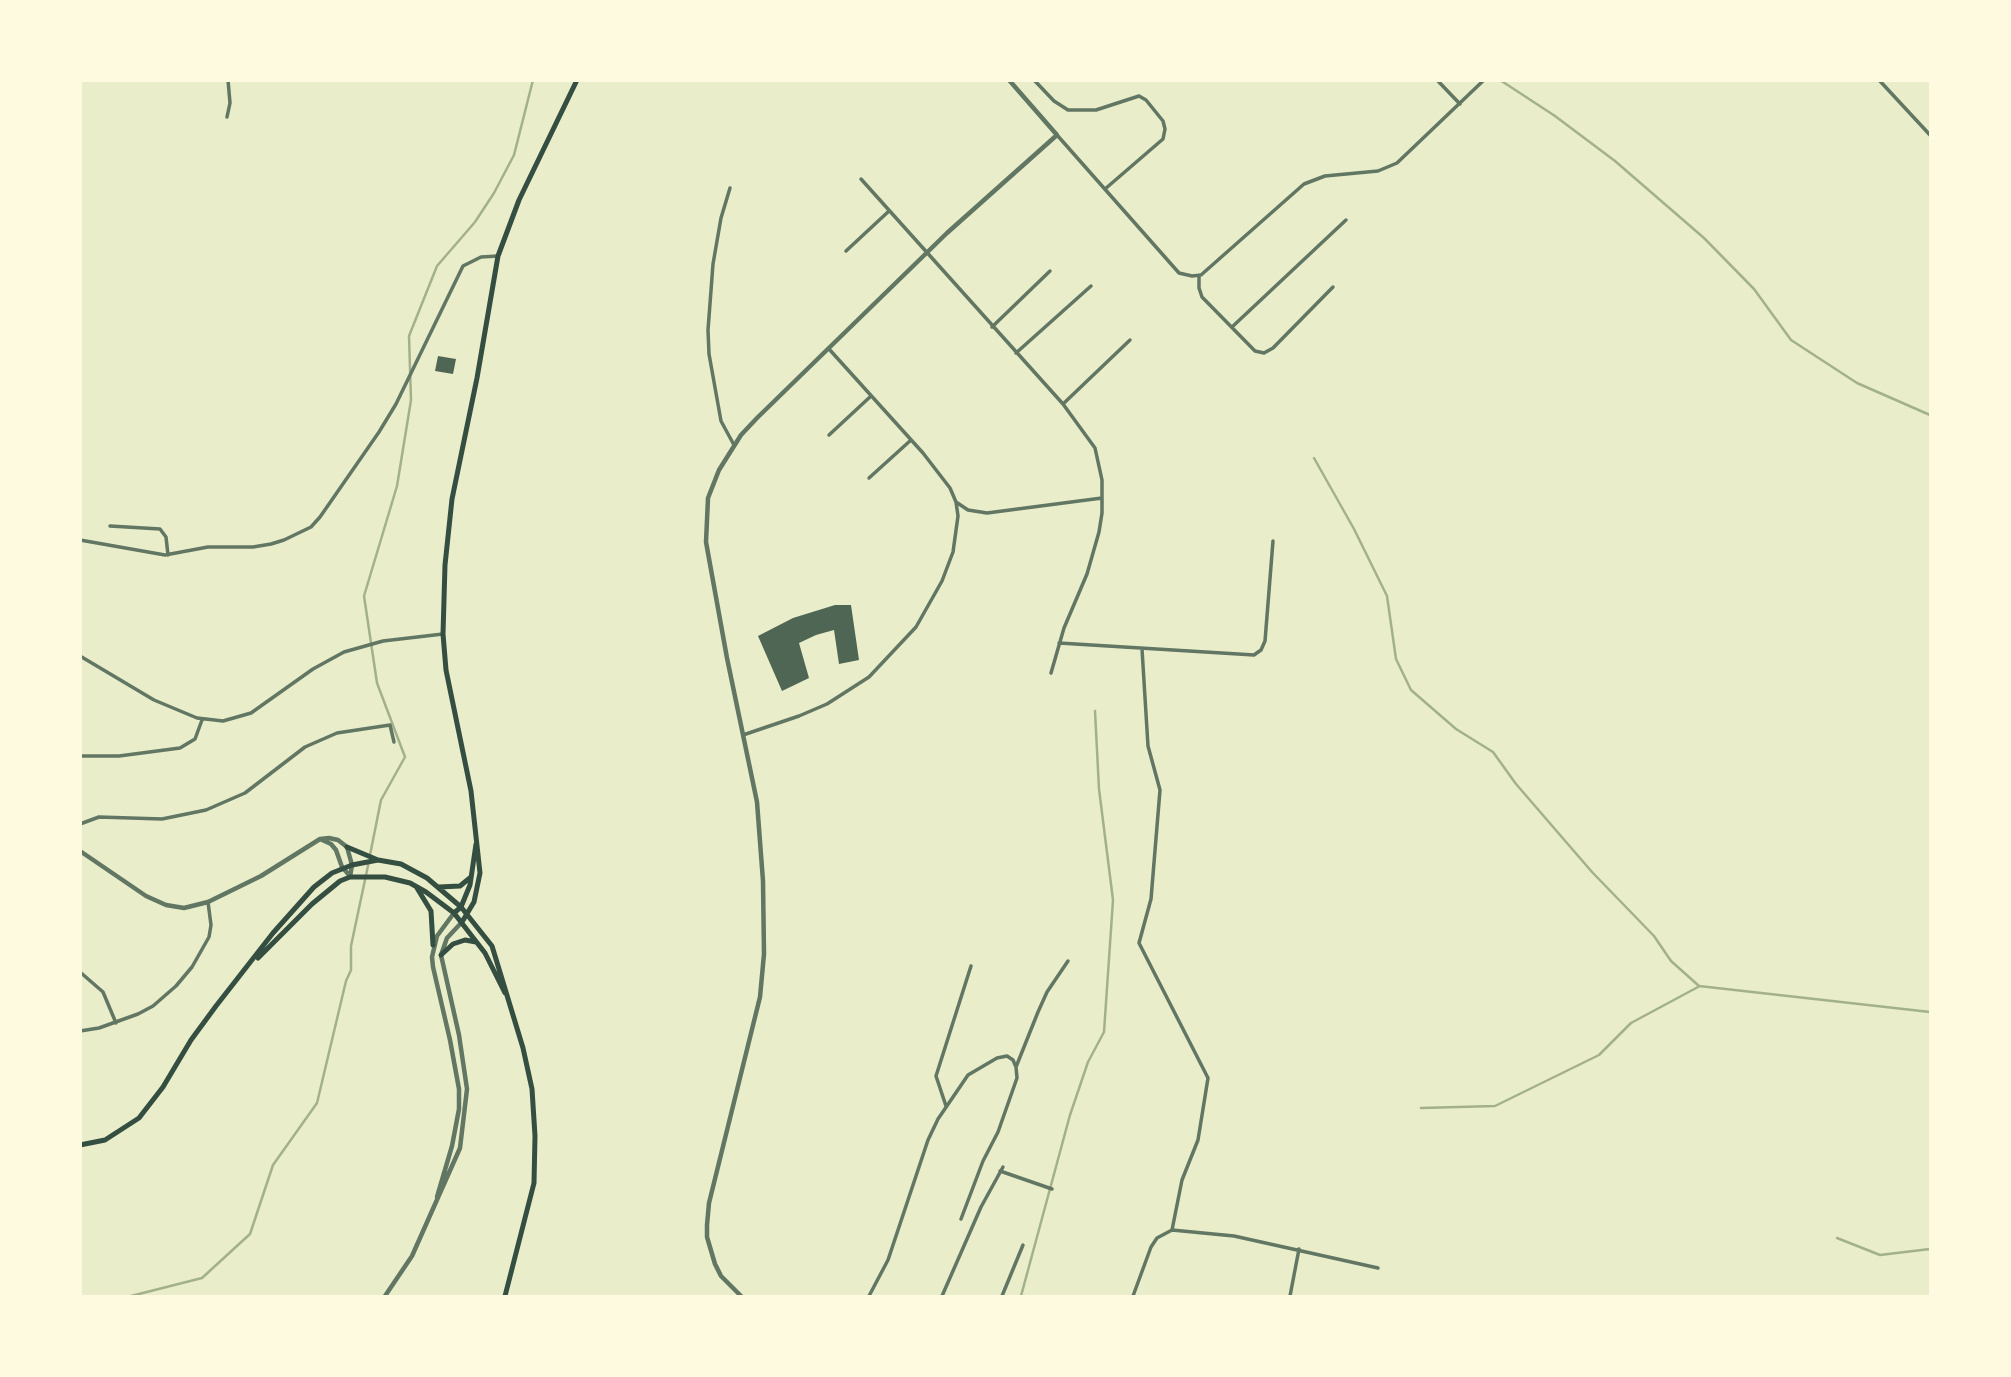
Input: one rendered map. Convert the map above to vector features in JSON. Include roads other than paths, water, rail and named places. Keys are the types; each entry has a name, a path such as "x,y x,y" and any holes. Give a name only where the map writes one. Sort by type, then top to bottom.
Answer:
{"main road":[{"path":"462,922 469,914 480,873 471,791 451,695 443,634 444,565 452,499 498,257 519,200 577,80"},
{"path":"454,913 461,906 470,886 473,852 477,841"},
{"path":"348,847 378,860 401,864 438,887 469,914 492,946 503,974 532,1089 535,1136 534,1183 505,1297"},
{"path":"80,1145 105,1140 139,1118 163,1087 208,1017 304,897 342,867 378,860"},
{"path":"245,970 312,904 340,881 350,877 386,877 415,886 454,913 485,953 509,1002"},
{"path":"438,887 447,889 460,886 471,877"},
{"path":"415,886 431,911 433,946"},
{"path":"441,955 453,944 465,940 476,942"}],"street":[{"path":"227,117 230,103 228,80"},
{"path":"1009,80 1179,273 1199,275 1304,184 1325,176 1378,172 1397,163 1483,80"},
{"path":"1034,80 1054,101 1068,110 1096,110 1139,96 1146,100 1163,121 1163,139 1105,189"},
{"path":"1437,80 1460,104"},
{"path":"1880,80 1930,135"},
{"path":"741,1297 715,1264 707,1237 707,1225 709,1203 749,1048 762,977 762,852 757,802 710,569 706,525 708,498 734,445 757,418 926,254 1057,135"},
{"path":"861,178 926,254 1063,404 1095,448 1099,461 1102,498 1098,532 1087,574 1059,643 1051,673"},
{"path":"730,188 715,253 708,330 721,421 734,445"},
{"path":"846,251 889,211"},
{"path":"1232,327 1346,220"},
{"path":"80,540 169,555 208,547 253,547 271,544 311,527 396,404 457,275 471,260 498,257"},
{"path":"992,327 1050,271"},
{"path":"1199,275 1202,297 1255,351 1264,353 1273,348 1333,287"},
{"path":"1016,353 1091,286"},
{"path":"1063,404 1130,340"},
{"path":"743,735 799,716 837,698 869,677 916,627 931,602 953,552 957,532 956,502 950,488 829,349"},
{"path":"829,435 872,396"},
{"path":"869,478 911,440"},
{"path":"956,502 968,510 987,513 1102,498"},
{"path":"110,526 160,529 166,537 169,555"},
{"path":"1059,643 1254,655 1261,650 1267,628 1273,541"},
{"path":"80,656 145,695 202,720 223,721 251,713 323,663 356,648 398,639 443,634"},
{"path":"1142,649 1148,746 1160,790 1151,899 1139,943 1208,1078 1198,1140 1182,1180 1172,1230"},
{"path":"80,756 119,756 180,748 194,738 200,730 202,720"},
{"path":"80,824 99,817 162,819 216,807 262,782 305,747 337,733 390,725 394,742"},
{"path":"320,839 331,844 336,850 342,867 350,877"},
{"path":"80,851 157,901 184,908 208,902 261,876 320,839 338,840 348,847 352,865 350,877"},
{"path":"80,1031 116,1023 153,1006 185,976 209,937 211,925 208,902"},
{"path":"431,1218 452,1146 459,1095 450,1040 433,967 433,946 454,913"},
{"path":"386,1297 412,1256 431,1218 460,1148 467,1089 459,1035 441,955 447,938 462,922"},
{"path":"1016,1067 1047,992 1068,961"},
{"path":"946,1106 936,1076 971,966"},
{"path":"80,972 103,992 116,1023"},
{"path":"869,1297 888,1260 928,1140 946,1106 968,1074 997,1058 1007,1056 1013,1060 1017,1078 961,1219"},
{"path":"942,1297 981,1207 1002,1169 1052,1189"},
{"path":"1133,1297 1150,1247 1157,1238 1172,1230 1234,1236 1378,1268"},
{"path":"1002,1297 1023,1245"},
{"path":"1290,1297 1299,1249"}],"waterway":[{"path":"370,855 381,800 405,757 377,683 364,596 397,486 411,400 409,336 437,266 475,222 514,155 533,80"},
{"path":"1500,80 1555,116 1615,161 1704,238 1754,289 1791,340 1857,383 1930,415"},
{"path":"1314,458 1354,529 1387,596 1396,659 1411,690 1456,729 1493,752 1516,784 1592,872 1654,936 1671,961 1699,986 1930,1012"},
{"path":"1021,1296 1070,1115 1088,1062 1104,1032 1113,900 1099,789 1095,711"},
{"path":"131,1296 202,1278 250,1234 273,1165 317,1103 346,981 351,970 351,946 369,861"},
{"path":"1421,1108 1495,1106 1599,1055 1631,1023 1698,987"},
{"path":"1837,1238 1880,1255 1930,1249"}]}
